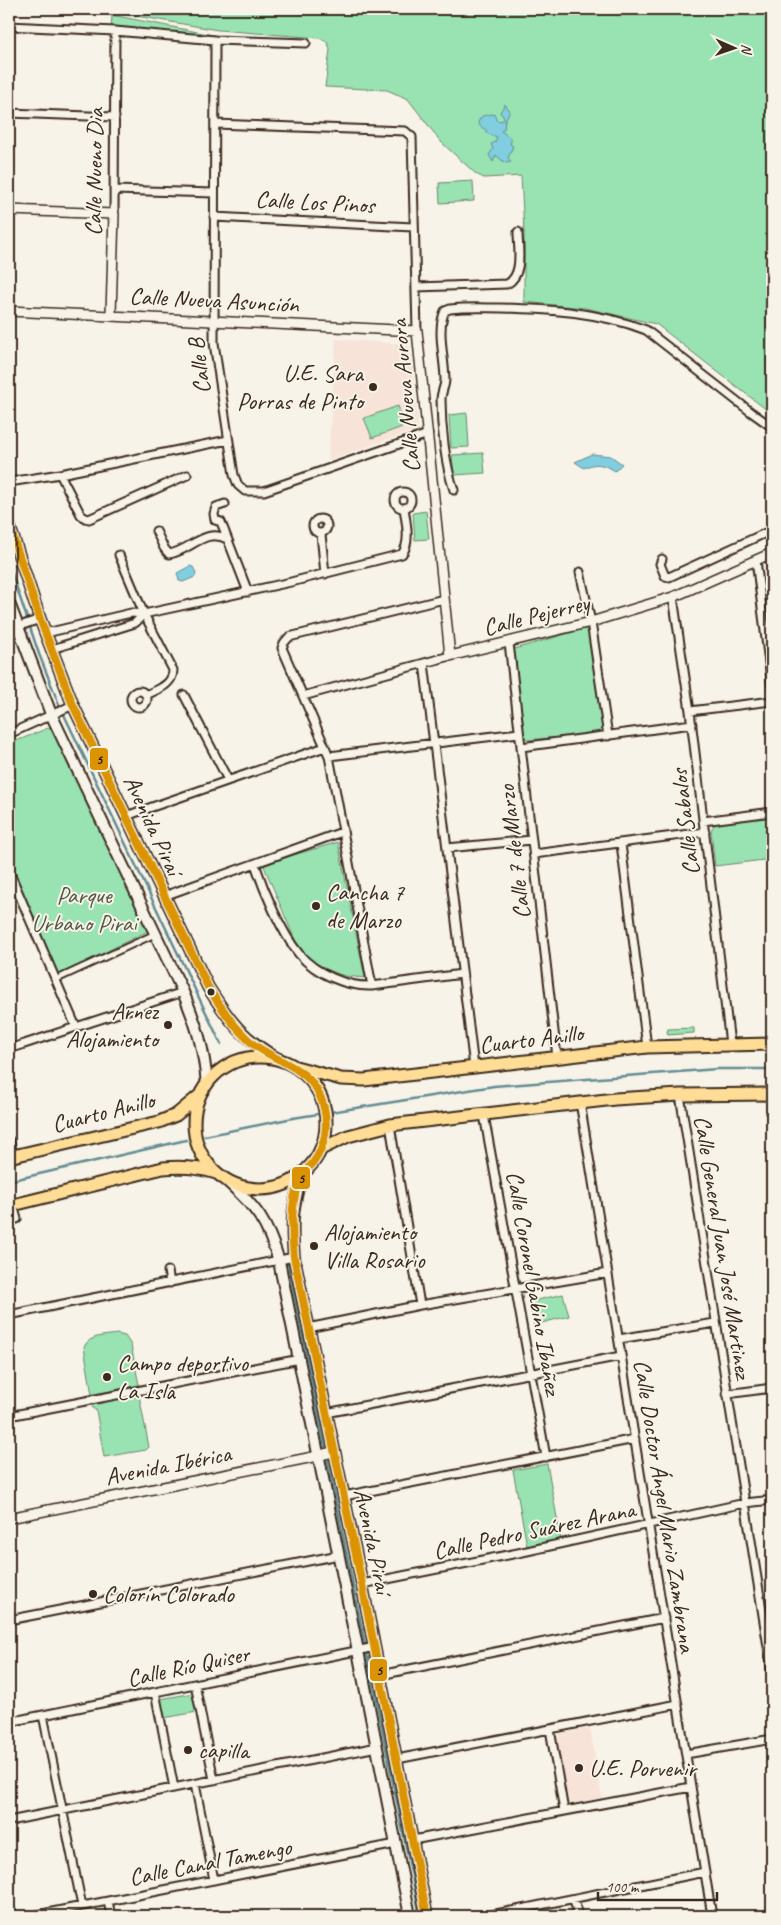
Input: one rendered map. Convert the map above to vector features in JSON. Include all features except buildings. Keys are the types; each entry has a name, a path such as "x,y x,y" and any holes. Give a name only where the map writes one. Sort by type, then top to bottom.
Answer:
{"highway":[{"name":"Cuarto Anillo","path":"296,1067 340,1079 364,1080 647,1047 772,1044"},
{"path":"11,1205 163,1168 181,1166 217,1174 242,1187 258,1190 281,1186 302,1174 313,1163 321,1149 326,1131 325,1113 321,1097 310,1081 296,1067 280,1060 266,1057 239,1060 221,1070 204,1090 196,1109 194,1123 196,1138 201,1152 217,1174"},
{"name":"Cuarto Anillo","path":"11,1157 159,1122 176,1116 204,1090"},
{"path":"321,1149 348,1136 390,1126 580,1102 680,1095 772,1094"}],"main road":[{"name":"Avenida Piraí","path":"9,525 38,619 46,633 71,706 208,987 228,1019 243,1035 261,1049 280,1060"},
{"name":"Avenida Piraí","path":"9,603 16,627 54,713 197,1026 203,1045 204,1090"},
{"name":"Avenida Piraí","path":"302,1174 292,1210 293,1258 362,1584 427,1916"},
{"name":"Avenida Piraí","path":"228,1181 260,1214 270,1233 280,1261 360,1650 410,1916"},
{"path":"388,1797 402,1794"}],"street":[{"path":"9,26 115,31 215,40 306,42"},
{"name":"Calle Nueno Dia","path":"110,314 114,214 115,31"},
{"name":"Calle B","path":"215,40 213,320 215,355 234,475 238,485 245,491 264,490 428,434"},
{"path":"9,113 115,117"},
{"name":"Calle Nueva Aurora","path":"215,124 405,131 412,137 417,331 450,656"},
{"path":"114,190 214,193"},
{"path":"9,210 114,214"},
{"name":"Calle Los Pinos","path":"214,218 413,227"},
{"path":"416,287 507,284 512,281 517,272 518,232"},
{"path":"454,490 445,448 441,397 445,380 441,322 445,312 450,309 533,308 564,310 633,325 646,330 772,427"},
{"name":"Calle Nueva Asunción","path":"9,310 417,331"},
{"path":"9,482 60,474 228,440"},
{"path":"60,474 82,515 84,518 89,519 187,475"},
{"path":"225,504 216,508 214,514 216,520 221,522 248,592"},
{"path":"46,633 131,613 144,614 248,592 402,554 406,549 407,536 404,508"},
{"path":"662,559 660,564 665,576 669,577 772,530"},
{"path":"156,531 169,554 177,552 209,535 216,535 227,540"},
{"path":"321,534 325,574"},
{"name":"Calle Pejerrey","path":"303,696 450,656 591,622 673,597 772,553"},
{"path":"119,555 144,614 169,661 173,676 167,685 146,695"},
{"path":"756,560 772,686"},
{"path":"580,572 591,622 608,736"},
{"name":"Calle Sabalos","path":"673,597 692,724 730,1044"},
{"path":"372,986 328,756 282,648 284,642 290,637 444,599"},
{"path":"52,649 135,623 144,614"},
{"path":"16,627 38,619"},
{"name":"Calle 7 de Marzo","path":"509,643 557,1057"},
{"path":"424,663 474,1067"},
{"path":"184,695 228,780"},
{"path":"690,711 772,701"},
{"path":"9,734 71,706"},
{"path":"521,748 692,724"},
{"path":"328,756 519,733"},
{"path":"126,816 325,747"},
{"path":"703,821 772,812"},
{"path":"164,896 342,832"},
{"path":"534,854 705,832"},
{"path":"447,848 532,840"},
{"path":"621,844 647,1047"},
{"path":"255,864 285,932 299,954 315,967 340,981 362,987 462,974"},
{"path":"9,871 76,1027"},
{"path":"55,980 155,934"},
{"path":"9,1049 183,992"},
{"name":"Calle General Juan José Martinez","path":"680,1095 772,1672"},
{"name":"Calle Doctor Ángel Mario Zambrana","path":"580,1102 712,1916"},
{"name":"Calle Coronel Gabino Ibañez","path":"484,1115 546,1457"},
{"path":"390,1126 420,1305"},
{"path":"9,1140 11,1157"},
{"path":"11,1205 17,1219"},
{"path":"9,1315 293,1258"},
{"path":"168,1271 170,1283"},
{"path":"308,1328 420,1305 608,1274"},
{"path":"619,1339 715,1323"},
{"path":"326,1413 621,1356"},
{"path":"9,1416 300,1359"},
{"path":"727,1394 772,1388"},
{"path":"344,1496 635,1439"},
{"name":"Avenida Ibérica","path":"9,1518 333,1452"},
{"name":"Calle Pedro Suárez Arana","path":"362,1584 518,1554 745,1503 772,1500"},
{"path":"9,1620 339,1555"},
{"path":"380,1675 664,1618"},
{"name":"Calle Río Quiser","path":"9,1722 374,1648"},
{"path":"196,1684 214,1780"},
{"path":"154,1692 174,1788"},
{"path":"397,1759 678,1704"},
{"path":"43,1715 82,1906"},
{"path":"550,1729 564,1811"},
{"path":"686,1754 772,1739"},
{"path":"9,1821 377,1747"},
{"path":"195,1784 214,1880"},
{"path":"413,1840 691,1787"},
{"name":"Calle Canal Tamengo","path":"32,1916 396,1844"},
{"path":"486,1916 705,1872"},
{"path":"574,1899 578,1916"},
{"path":"108,1901 111,1916"}],"shaded area":[{"name":"U.E. Sara Porras de Pinto","path":"336,339 408,344 410,347 418,426 416,430 328,460"},
{"name":"U.E. Porvenir","path":"590,1728 602,1798 570,1804 566,1800 557,1738 560,1733"}],"green space":[{"path":"95,9 772,9 772,414 656,324 585,308 524,302 524,232 521,176 484,178 476,174 441,142 408,99 387,90 325,87 330,49 327,42 319,38 218,30"},
{"path":"112,15 218,36 217,39 111,29"},
{"path":"473,181 474,201 440,203 439,183"},
{"path":"398,406 405,426 372,438 364,418"},
{"path":"467,413 469,447 451,448 449,415"},
{"path":"483,453 485,473 454,475 452,455"},
{"path":"426,511 429,539 415,540 413,513"},
{"path":"584,629 589,632 603,727 599,733 528,740 524,736 514,649"},
{"name":"Parque Urbano Pirai","path":"53,726 148,931 59,975 9,858 9,744"},
{"path":"772,816 772,859 715,866 711,832 716,823"},
{"name":"Cancha 7 de Marzo","path":"338,842 365,978 344,976 326,969 310,960 298,947 263,864"},
{"path":"694,1028 694,1033 668,1035 667,1032 668,1029"},
{"path":"563,1294 569,1316 534,1325 529,1302"},
{"path":"117,1334 125,1336 131,1345 139,1385 92,1395 84,1347 86,1343 94,1338"},
{"path":"139,1395 149,1447 146,1450 104,1457 96,1410 92,1408 95,1402"},
{"path":"547,1464 561,1539 527,1546 513,1470"},
{"path":"194,1693 197,1712 164,1718 160,1699"}],"water":[{"path":"505,104 510,111 505,120 504,129 501,131 512,139 510,144 513,146 508,158 511,162 505,163 496,155 493,162 489,155 493,149 491,144 495,142 497,137 485,133 487,131 478,122 482,116 492,114 495,115 496,120 502,121 504,118 500,112"},
{"path":"592,454 611,456 622,464 615,471 600,465 584,468 575,462"},
{"path":"190,566 193,567 196,573 195,577 183,582 179,581 177,573"}],"waterway":[{"path":"9,565 39,654 58,702 221,1044"},
{"path":"205,1136 293,1118 494,1086 717,1069 772,1069"},
{"path":"9,1181 186,1140"},
{"path":"287,1259 420,1916"}],"transit line":[{"name":"5","path":"9,525 40,619 73,705 208,987 228,1017 246,1038 263,1051 304,1075 316,1089 324,1106 326,1125 323,1142 315,1160 303,1174 295,1193 292,1215 294,1257 362,1584 427,1916"}],"place":[{"name":"U.E. Sara Porras de Pinto","path":"373,387"},
{"name":"Cancha 7 de Marzo","path":"316,906"},
{"name":"Arnez Alojamiento","path":"168,1025"},
{"name":"Alojamiento Villa Rosario","path":"314,1246"},
{"name":"Campo deportivo La Isla","path":"107,1377"},
{"name":"Colorín Colorado","path":"93,1594"},
{"name":"capilla","path":"188,1750"},
{"name":"U.E. Porvenir","path":"579,1768"}]}
